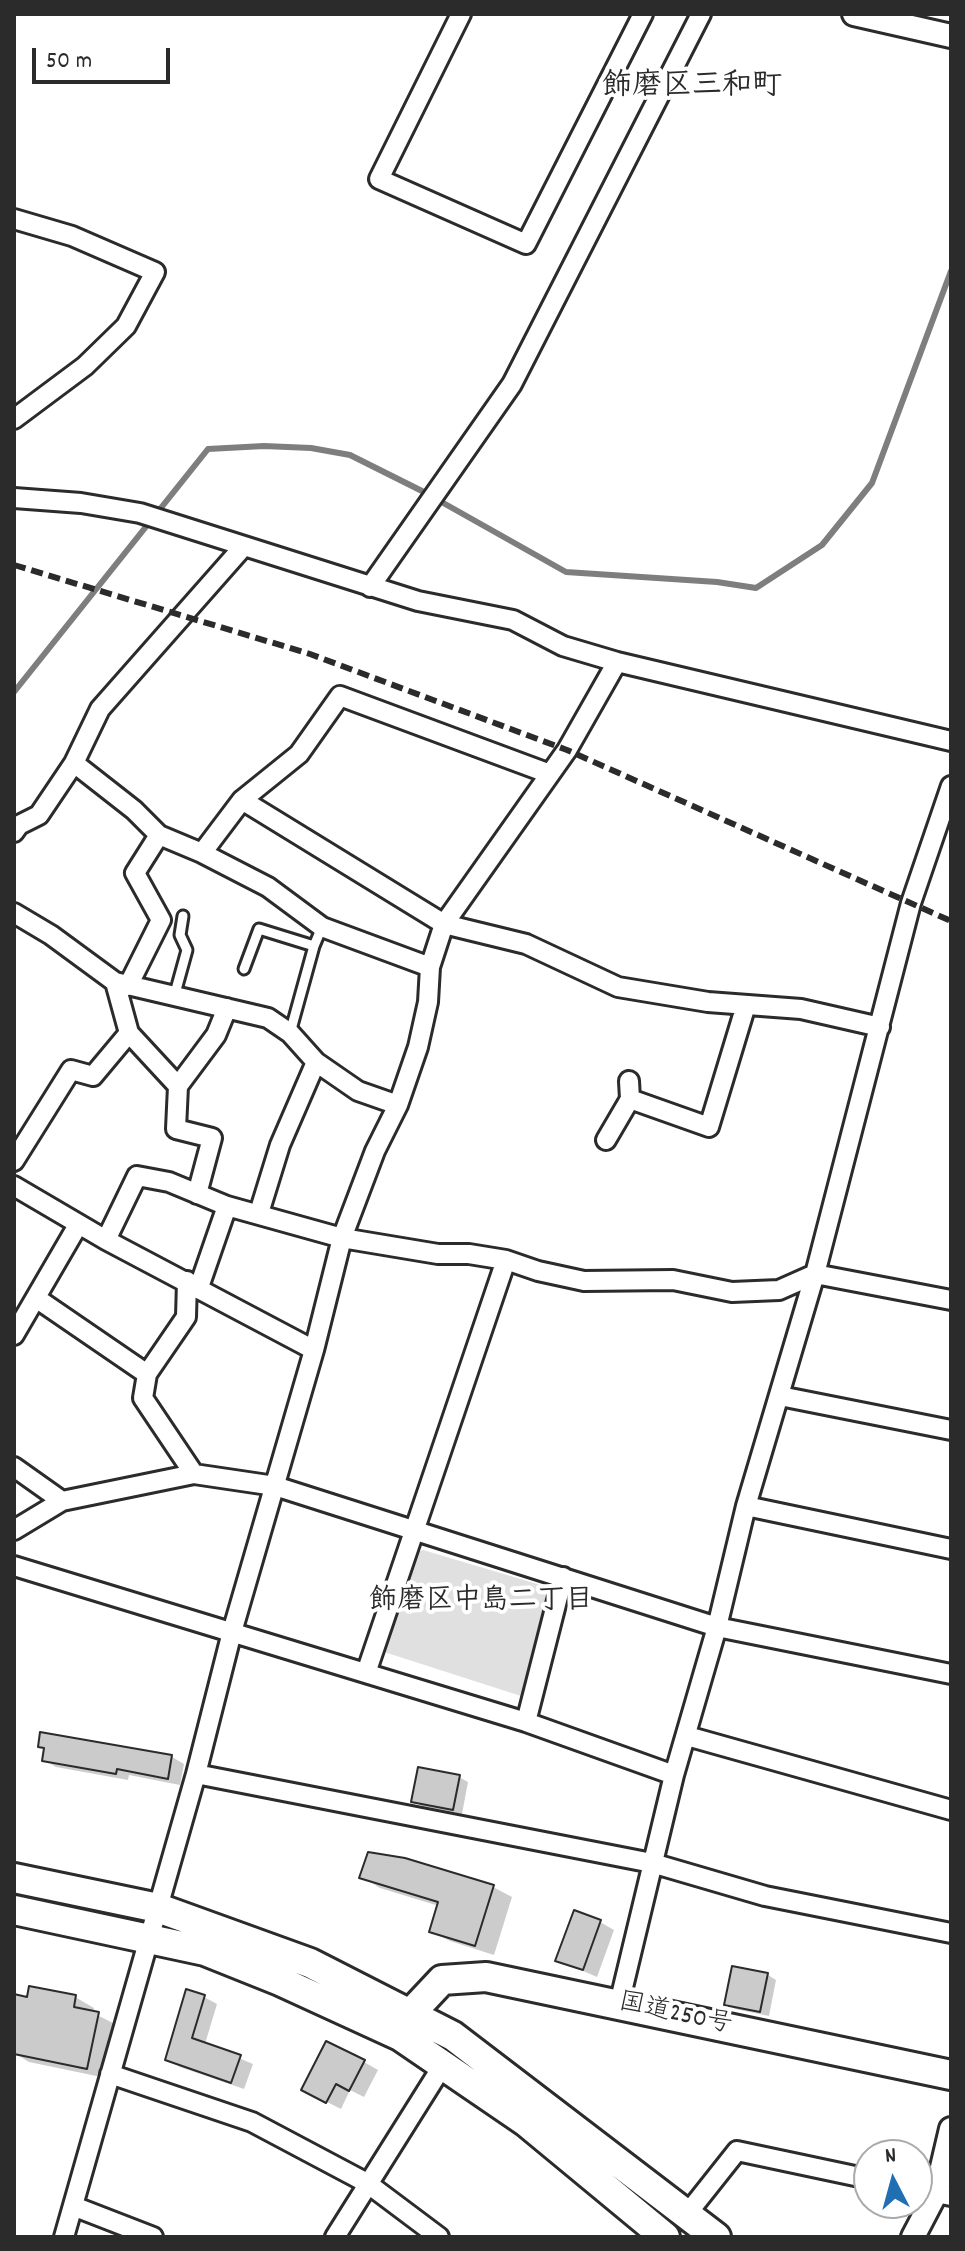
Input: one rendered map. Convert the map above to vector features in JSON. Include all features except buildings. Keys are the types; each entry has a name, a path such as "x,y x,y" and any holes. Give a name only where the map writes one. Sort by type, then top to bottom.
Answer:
{"highway":[{"path":"14,1878 158,1908 310,1963 406,2025 443,2065 526,2122 665,2237"},
{"path":"14,1910 205,1951 406,2025 453,2036 716,2237"},
{"name":"国道250号","path":"406,2025 442,1980 486,1977 951,2075"}],"street":[{"path":"461,14 379,179 526,244 643,14"},
{"path":"370,587 512,384 701,14"},
{"path":"854,14 919,21 951,36"},
{"path":"14,219 72,236 155,272 126,326 85,366 14,419"},
{"path":"14,498 81,503 140,513 418,601 513,620 563,646 617,662 951,741"},
{"path":"16,826 39,815 74,763 100,709 243,547"},
{"path":"64,2237 196,1774 232,1632 314,1350 342,1238 375,1151 398,1105 418,1047 428,1002 430,967 444,924 567,750 617,662"},
{"path":"202,853 242,800 299,754 340,696 550,774"},
{"path":"74,763 134,810 159,835 268,887 322,927 430,967"},
{"path":"619,2004 674,1775 717,1627 746,1506 815,1274 911,903 951,786"},
{"path":"242,800 444,924 526,944 618,987 708,1002 801,1009 880,1027"},
{"path":"159,835 135,873 161,920 121,984 129,1033 178,1086"},
{"path":"15,917 51,935 121,984 268,1018 290,1033 316,1062 358,1091 398,1105"},
{"path":"606,1140 629,1090 709,1127 746,1005"},
{"path":"197,1194 212,1138 176,1129 178,1086 216,1035 227,1008"},
{"path":"14,1161 71,1070 93,1076 129,1033"},
{"path":"259,1213 280,1145 316,1062"},
{"path":"106,1240 137,1176 169,1182 227,1206 342,1238 438,1254 469,1254 506,1260 584,1281 673,1280 732,1292 779,1290 815,1274 951,1300"},
{"path":"14,1186 78,1225 314,1350"},
{"path":"194,1474 143,1398 147,1374 186,1317 193,1284 227,1206"},
{"path":"15,1330 78,1225"},
{"path":"366,1673 506,1260"},
{"path":"36,1298 147,1374"},
{"path":"780,1396 951,1430"},
{"path":"14,1467 62,1501"},
{"path":"14,1530 62,1501 194,1474 275,1486 717,1627 951,1674"},
{"path":"746,1506 951,1549"},
{"path":"14,1566 526,1722 674,1775"},
{"path":"526,1722 563,1577"},
{"path":"687,1736 951,1810"},
{"path":"196,1774 652,1863 765,1896 951,1933"},
{"path":"335,2237 443,2065"},
{"path":"110,2074 252,2122 367,2183 439,2237"},
{"path":"913,2237 935,2193 951,2129"},
{"path":"687,2214 737,2151 853,2176"},
{"path":"73,2206 153,2237"}],"lane":[{"path":"174,997 187,950 180,935 183,916"},
{"path":"290,1033 322,927"},
{"path":"244,969 259,929 314,946"}],"shaded area":[{"path":"423,1550 544,1586 547,1600 521,1696 381,1651 412,1554"}],"waterway":[{"path":"14,692 208,449 264,446 311,448 350,455 422,491 566,572 717,582 756,588 822,545 872,483 951,271"}],"railway":[{"path":"14,565 310,654 567,750 951,921"}],"district":[{"name":"飾磨区三和町","path":"692,89"},
{"name":"飾磨区中島二丁目","path":"481,1603"}]}
